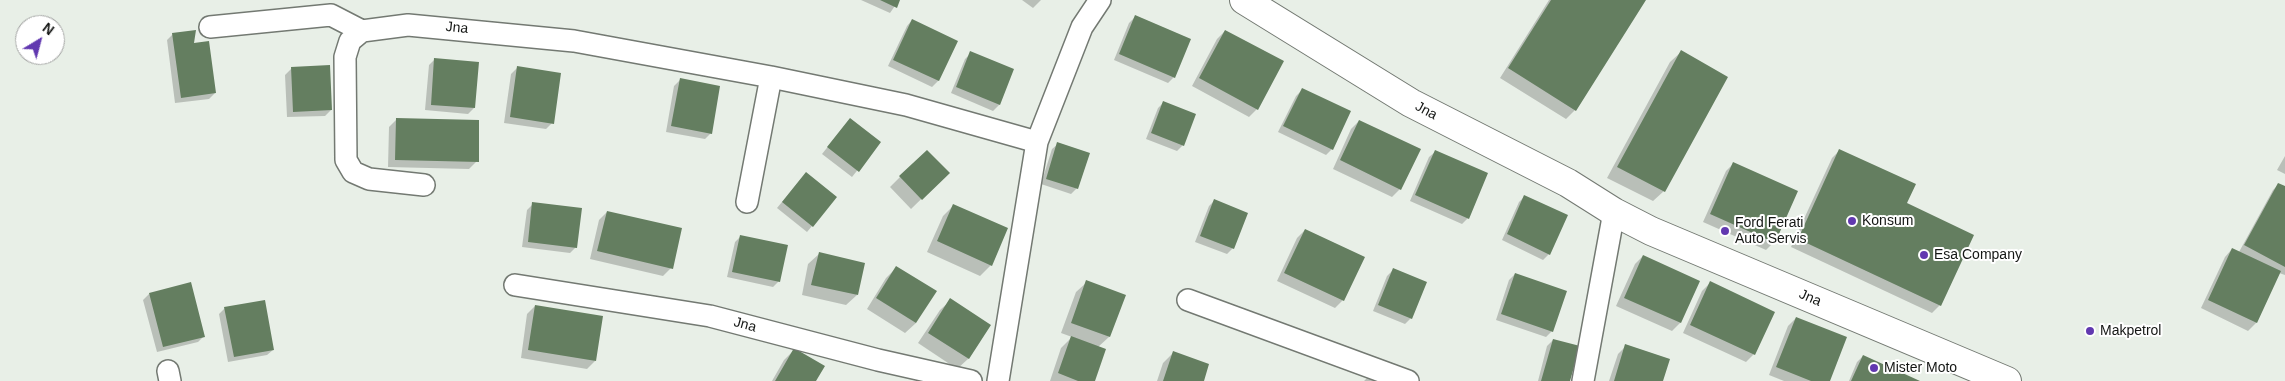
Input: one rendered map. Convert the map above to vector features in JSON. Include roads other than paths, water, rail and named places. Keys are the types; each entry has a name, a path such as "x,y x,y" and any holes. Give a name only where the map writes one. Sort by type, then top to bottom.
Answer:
{"street":[{"path":"998,381 1037,142 1082,27 1100,0"},
{"name":"Jna","path":"1244,0 1411,103 1568,183 1614,212 1651,231 2007,381"},
{"path":"210,27 331,15 362,31 350,41 346,57 346,160 353,172 369,179 424,185"},
{"name":"Jna","path":"362,31 408,25 574,41 771,77 906,105 1037,142"},
{"path":"747,202 771,77"},
{"path":"1583,381 1614,212"},
{"name":"Jna","path":"515,285 710,316 878,360 971,381"},
{"path":"1188,300 1408,381"}],"place":[{"name":"Konsum","path":"1852,221"},
{"name":"Ford Ferati Auto Servis","path":"1725,231"},
{"name":"Esa Company","path":"1924,255"},
{"name":"Makpetrol","path":"2090,331"},
{"name":"Mister Moto","path":"1874,368"}]}
